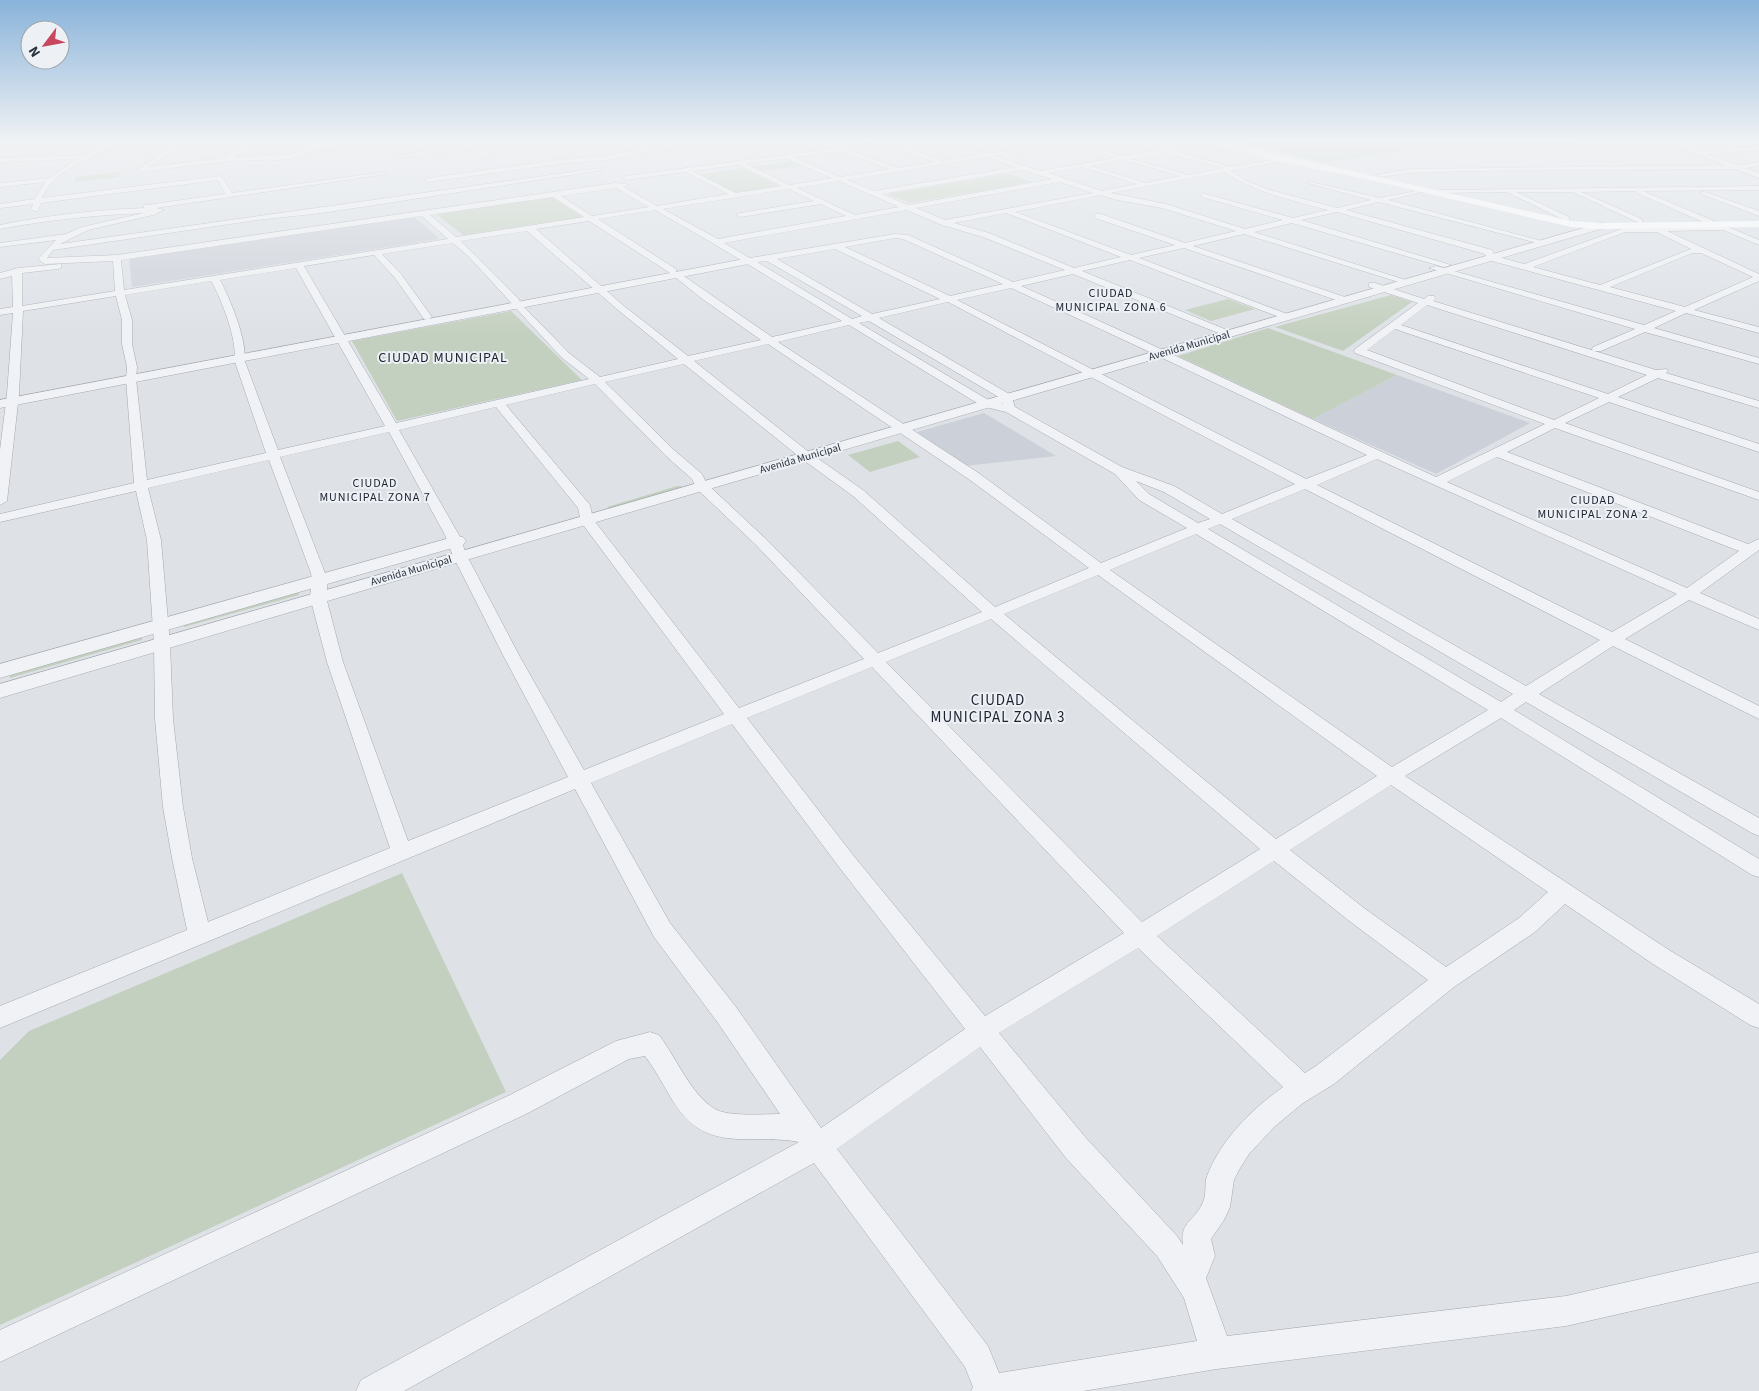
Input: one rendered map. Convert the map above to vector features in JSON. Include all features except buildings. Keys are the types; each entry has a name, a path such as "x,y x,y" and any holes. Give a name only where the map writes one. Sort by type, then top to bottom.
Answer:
{"main road":[{"path":"1492,205 1569,222 1601,226 1720,226 1759,224"},
{"path":"1499,205 1569,222 1759,220"}],"street":[{"path":"32,221 36,205"},
{"path":"0,227 32,221 161,205"},
{"path":"51,248 360,205"},
{"path":"0,276 18,271 478,205"},
{"path":"571,205 675,273 704,296 894,425 975,477 1099,569 1391,776 1661,957 1759,1017"},
{"path":"652,205 981,400 1005,399"},
{"path":"0,312 674,205"},
{"path":"720,205 770,232"},
{"path":"733,211 793,205"},
{"path":"828,205 854,217"},
{"path":"904,205 945,222 986,235 1222,331"},
{"path":"717,242 921,205"},
{"path":"989,205 1281,314"},
{"path":"945,222 1039,205"},
{"path":"1147,205 1390,283"},
{"path":"1156,205 1244,232 1390,283 1428,299 1662,372 1759,398"},
{"path":"1237,205 1645,329 1759,360"},
{"path":"1316,205 1490,255 1524,267 1728,322 1759,328"},
{"path":"0,518 1362,205"},
{"path":"1394,205 1539,241"},
{"path":"1536,205 1569,222"},
{"path":"1604,205 1639,221"},
{"path":"1670,205 1759,243"},
{"path":"1736,205 1759,214"},
{"path":"43,260 42,256 64,236 77,230 160,210 110,212"},
{"path":"423,213 455,240 565,355 596,380 761,542 1140,935 1303,1088"},
{"path":"1098,216 1339,298"},
{"path":"0,245 195,218"},
{"name":"Avenida Municipal","path":"1539,241 1573,227 1569,222"},
{"name":"Avenida Municipal","path":"0,691 162,635 319,589 981,400 1005,399 1084,371 1539,241 1601,226"},
{"path":"1524,267 1624,230 1720,226"},
{"path":"529,228 801,452 858,493 993,614 1274,850 1356,914 1446,980"},
{"path":"1655,229 1759,278"},
{"path":"6,399 675,273 902,236 1158,350 1210,377 1436,482 1759,625"},
{"path":"836,246 950,300 1307,485 1759,713"},
{"path":"1600,288 1691,251 1701,251"},
{"path":"376,252 398,276 427,317"},
{"path":"769,258 1005,399 1117,470 1169,489 1759,828"},
{"path":"0,266 43,260 111,259"},
{"path":"111,259 127,320 127,344 132,375 141,485 154,540 162,635 164,719 174,807 182,858 200,936"},
{"path":"299,265 452,535 457,549 578,781 662,930 727,1015 812,1137 977,1357 989,1391 1217,1354 1566,1311 1759,1267"},
{"path":"0,501 6,399 18,309 16,276 18,271"},
{"path":"214,278 223,292 240,355 319,589 335,662 402,852"},
{"path":"1597,349 1759,278"},
{"path":"1428,299 1359,351 1553,424 1759,496"},
{"path":"1428,299 1597,349 1759,405"},
{"path":"340,336 427,317 516,303"},
{"path":"1394,326 1759,448"},
{"path":"1436,482 1662,372"},
{"path":"499,404 586,514 734,716 846,862 1076,1148 1167,1246 1196,1290 1217,1354"},
{"path":"1496,452 1754,546"},
{"path":"0,1017 734,716 993,614 1377,455"},
{"path":"1117,470 1144,497 1501,710 1759,869"},
{"path":"372,1391 812,1137 1140,935 1391,776 1501,710 1613,639 1690,594 1754,546"},
{"name":"Avenida Municipal","path":"0,671 162,635"},
{"path":"1190,1281 1200,1256 1196,1235 1216,1207 1220,1178 1232,1156 1261,1120 1303,1088 1325,1075 1446,980 1527,925 1563,892"},
{"path":"0,1346 519,1104 624,1049 650,1043 690,1105 710,1122 812,1137"}],"shaded area":[{"path":"413,216 440,239 132,287 129,258"},
{"path":"1397,375 1530,423 1436,474 1313,419"},
{"path":"984,413 1056,456 965,466 917,432"}],"green space":[{"path":"490,205 564,205 582,217 463,235 435,213"},
{"path":"1391,295 1412,302 1343,351 1275,327"},
{"path":"1228,299 1255,309 1211,321 1185,310"},
{"path":"511,311 582,380 397,421 352,341"},
{"path":"1268,328 1397,375 1313,419 1178,356"},
{"path":"898,441 920,457 870,472 848,455"},
{"path":"677,486 682,488 610,509 607,507"},
{"path":"298,591 299,595 184,627 184,624"},
{"path":"142,636 142,640 10,678 9,673"},
{"path":"402,873 506,1092 0,1325 0,1060 29,1031"}],"district":[{"name":"CIUDAD MUNICIPAL ZONA 6","path":"1111,300"},
{"name":"CIUDAD MUNICIPAL","path":"443,357"},
{"name":"CIUDAD MUNICIPAL ZONA 7","path":"375,490"},
{"name":"CIUDAD MUNICIPAL ZONA 2","path":"1593,507"},
{"name":"CIUDAD MUNICIPAL ZONA 3","path":"998,708"}]}
